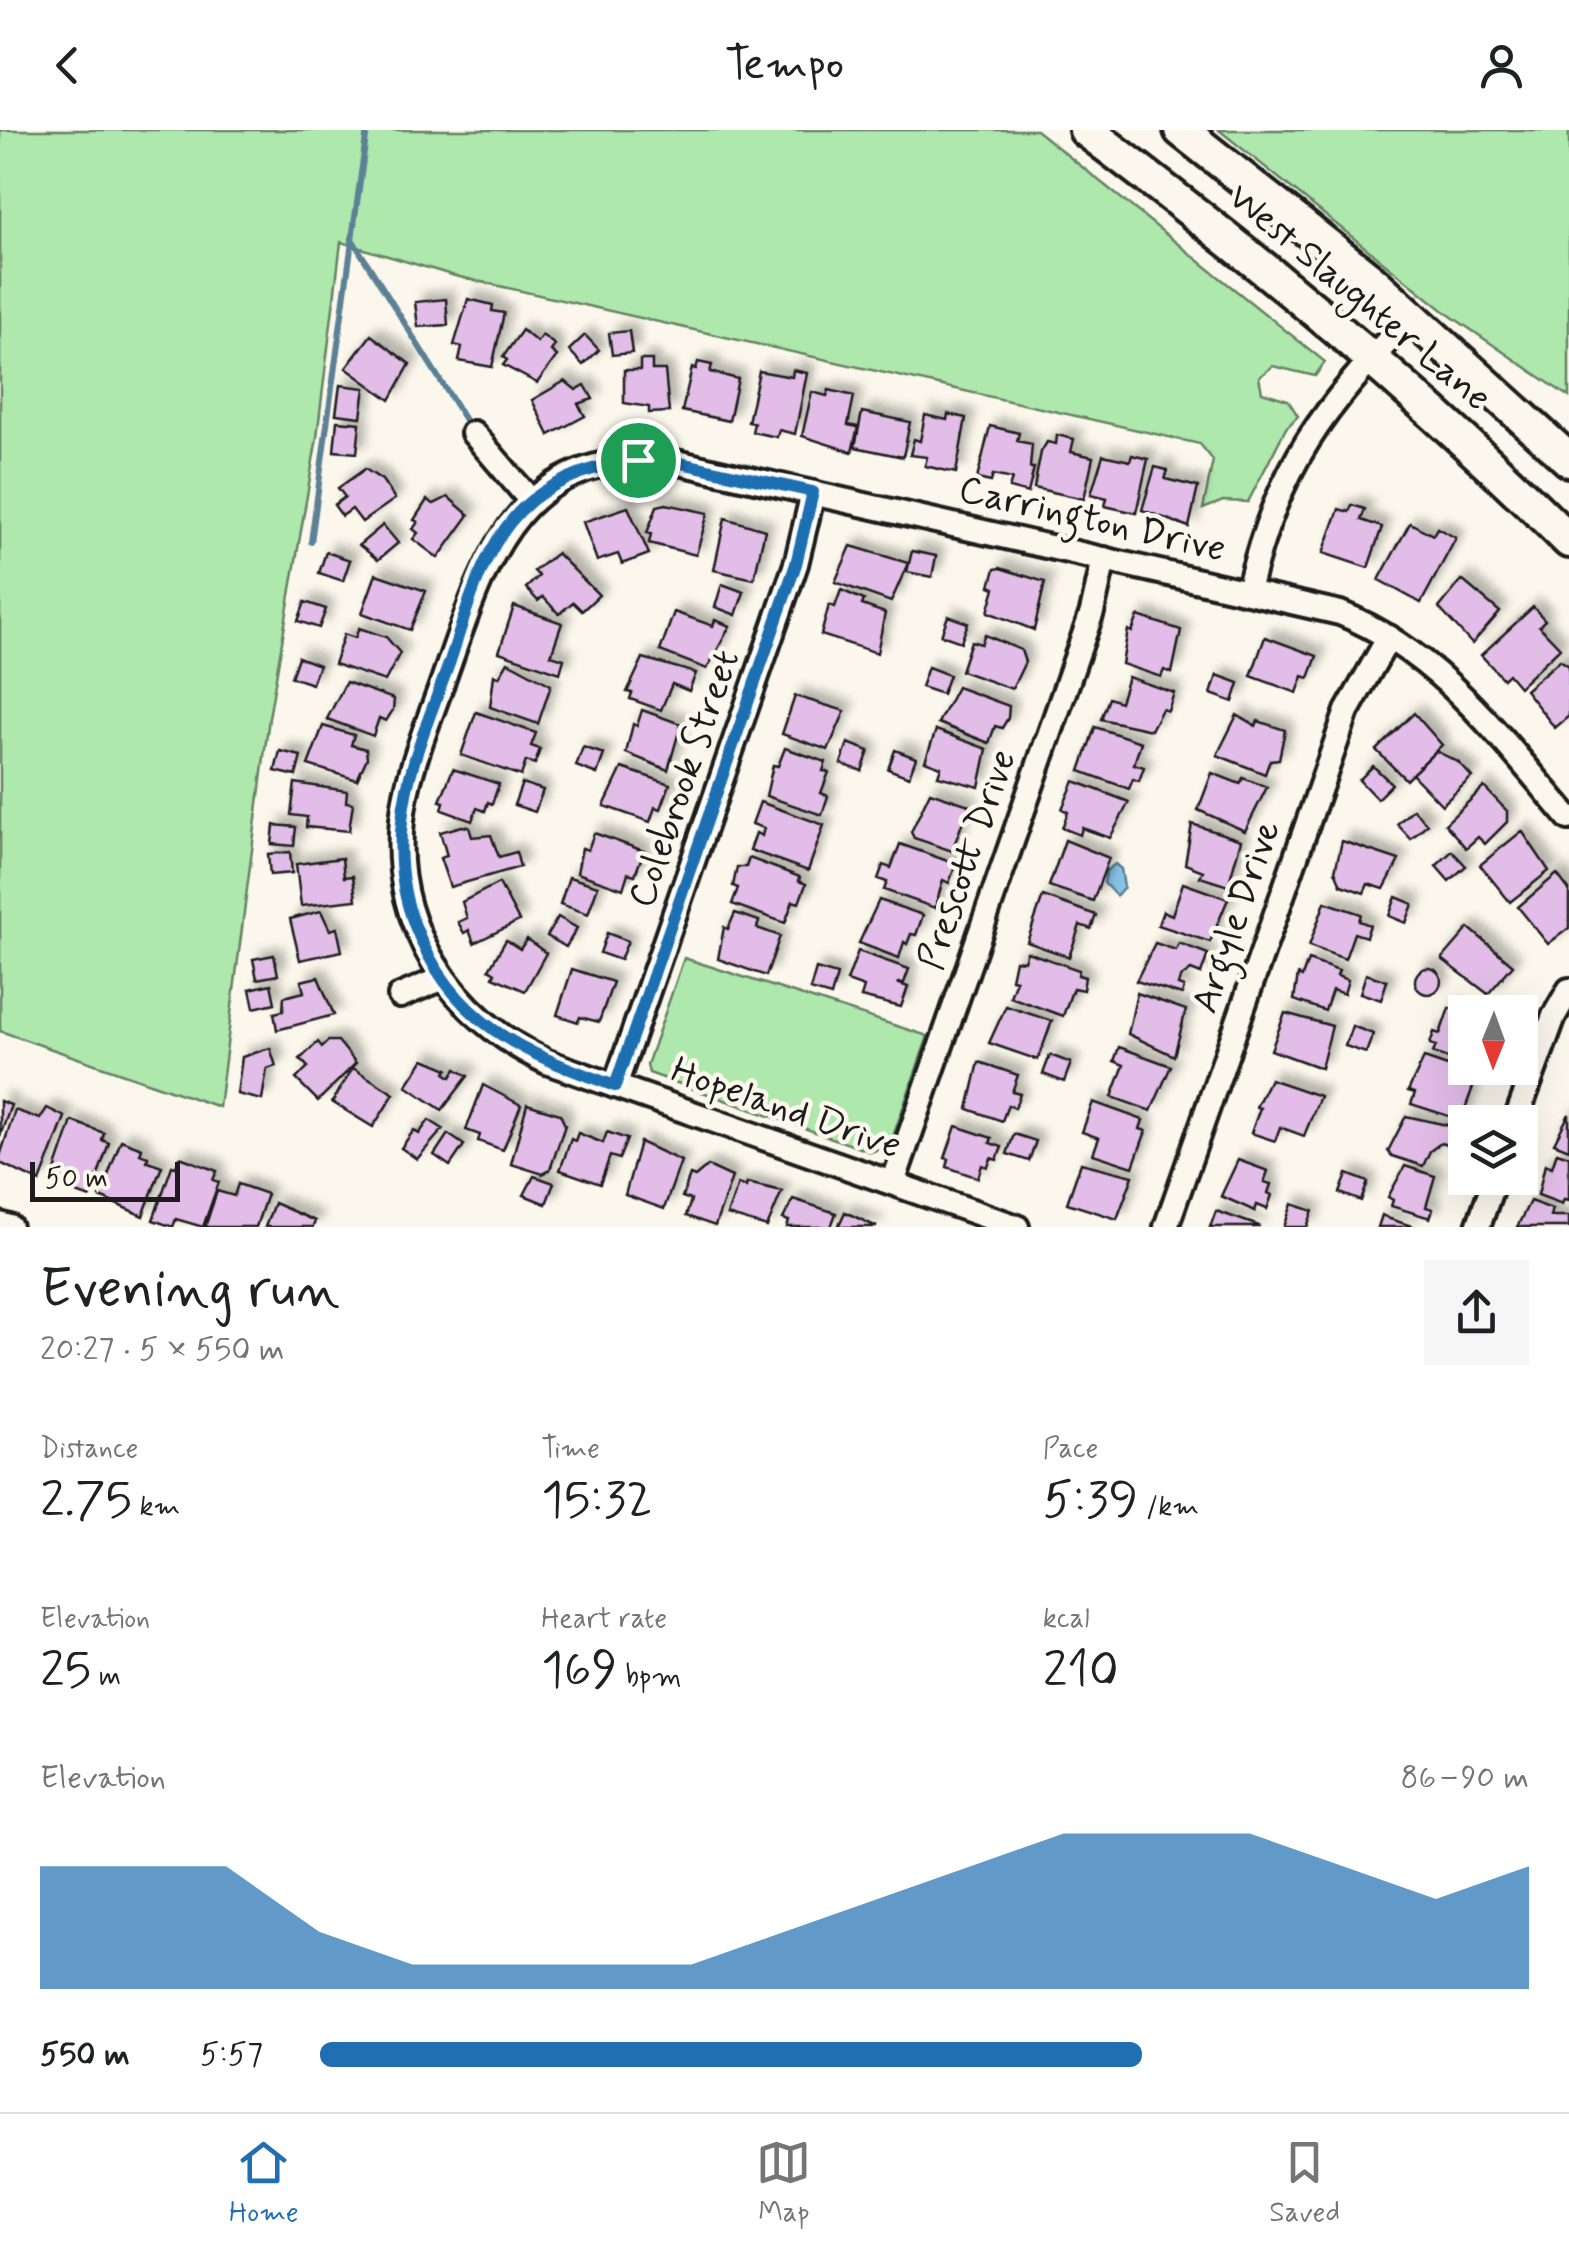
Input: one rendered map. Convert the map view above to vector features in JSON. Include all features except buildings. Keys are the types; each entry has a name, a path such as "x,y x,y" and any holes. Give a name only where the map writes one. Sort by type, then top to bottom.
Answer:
{"main road":[{"name":"West Slaughter Lane","path":"1086,130 1240,246 1426,403 1569,540"},
{"name":"West Slaughter Lane","path":"1181,130 1411,316 1569,460"}],"street":[{"path":"1248,591 1266,521 1293,460 1372,358 1411,316"},
{"path":"473,433 531,501"},
{"name":"Carrington Drive","path":"531,501 589,470 653,459 1340,613 1388,637 1451,685 1569,818"},
{"name":"Colebrook Street","path":"615,1086 796,564 813,492"},
{"name":"Hopeland Drive","path":"531,501 487,559 405,800 400,854 408,906 443,978 464,1006 506,1041 615,1086 1017,1227"},
{"name":"Prescott Drive","path":"893,1183 1092,612 1104,559"},
{"name":"Argyle Drive","path":"1166,1227 1347,711 1388,637"},
{"path":"400,996 443,978"},
{"path":"1521,1105 1554,1016 1569,990"},
{"path":"1478,1227 1490,1195"},
{"path":"0,1224 10,1227"}],"green space":[{"path":"0,130 1036,130 1325,362 1315,376 1273,366 1259,377 1262,392 1288,400 1298,416 1286,428 1248,502 1223,501 1203,509 1213,460 1200,444 455,276 341,242 317,437 269,718 219,1107 0,1031"},
{"path":"1219,130 1569,130 1569,397 1448,314"},
{"path":"684,958 928,1036 890,1145 871,1152 649,1073 647,1065"}],"water":[{"path":"1115,864 1121,869 1124,887 1116,896 1104,883 1106,871"}],"waterway":[{"path":"367,130 352,239 470,428"},
{"path":"311,542 352,241"}],"route":[{"path":"638,460 667,460 813,492 796,564 615,1086 525,1052 492,1031 464,1006 436,968 416,928 404,886 400,835 414,762 478,581 497,541 531,501 559,483 602,466 638,460"}]}
